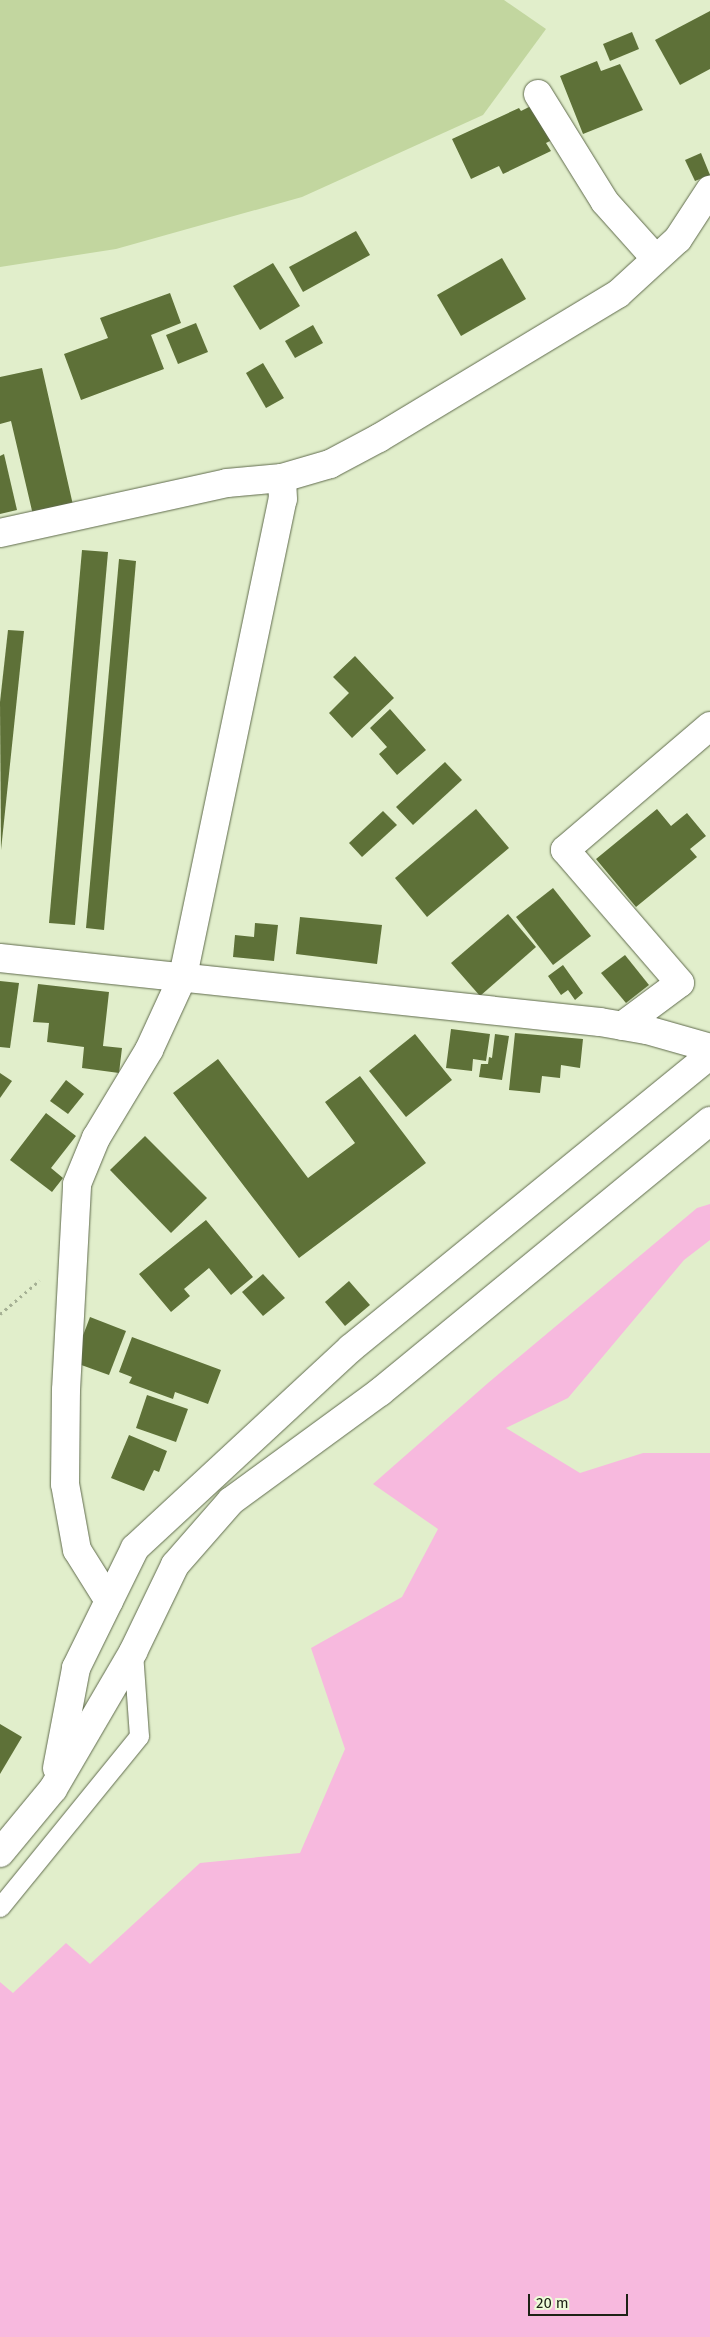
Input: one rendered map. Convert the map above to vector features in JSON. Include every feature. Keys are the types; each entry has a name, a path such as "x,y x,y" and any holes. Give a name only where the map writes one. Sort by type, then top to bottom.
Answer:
{"street":[{"path":"538,94 605,202 656,259"},
{"path":"0,534 227,483 282,478 330,464 379,438 618,294 678,239 710,190"},
{"path":"109,1601 76,1550 65,1484 66,1390 72,1261 78,1184 96,1138 149,1050 183,976 283,499 282,478"},
{"path":"622,1026 680,984 565,850 710,726"},
{"path":"0,958 183,976 622,1026 672,1036 710,1048"},
{"path":"53,1789 76,1668 135,1548 351,1348 710,1055"},
{"path":"0,1853 53,1789 133,1652 175,1565 231,1502 380,1392 710,1121"}],"lane":[{"path":"0,1907 139,1736 133,1652"}],"path":[{"path":"0,1314 60,1263 72,1261"}],"green space":[{"path":"0,0 504,0 546,29 483,115 302,197 116,249 0,267"}],"shaded area":[{"path":"710,1204 710,1240 684,1260 568,1398 506,1428 580,1473 643,1453 710,1453 710,2337 0,2337 0,1982 13,1993 66,1943 90,1964 200,1863 300,1853 345,1749 311,1648 402,1597 438,1529 373,1484 488,1383 697,1208"}],"building":[{"path":"710,11 710,69 680,85 655,40"},
{"path":"632,32 639,49 610,61 603,44"},
{"path":"597,61 601,71 620,64 643,110 583,134 560,76"},
{"path":"537,103 554,139 546,143 551,151 503,174 499,166 471,179 452,139 519,108 521,111"},
{"path":"701,153 710,175 695,181 685,160"},
{"path":"356,231 370,255 303,292 289,267"},
{"path":"502,258 526,299 461,336 437,295"},
{"path":"273,263 300,306 260,330 233,286"},
{"path":"170,293 181,323 151,335 164,369 81,400 64,354 108,338 100,318"},
{"path":"196,323 208,352 178,364 166,335"},
{"path":"313,325 323,343 295,358 285,341"},
{"path":"263,363 284,398 266,408 246,373"},
{"path":"42,368 73,505 33,515 11,421 0,424 0,377"},
{"path":"4,454 17,510 0,514 0,456"},
{"path":"82,550 108,552 75,925 49,923"},
{"path":"119,559 136,561 104,930 86,928"},
{"path":"8,630 24,631 1,850 0,702"},
{"path":"355,656 394,698 352,738 329,713 349,693 333,677"},
{"path":"390,709 426,750 397,775 379,754 387,747 370,728"},
{"path":"445,762 462,780 413,825 396,807"},
{"path":"476,809 509,848 427,917 395,878"},
{"path":"657,809 671,826 687,813 706,836 690,849 697,857 636,907 596,859"},
{"path":"383,811 397,825 362,857 349,843"},
{"path":"553,888 591,936 553,965 516,917"},
{"path":"508,914 536,947 480,996 451,963"},
{"path":"300,917 382,925 377,964 296,954"},
{"path":"255,923 278,925 274,961 233,957 235,935 254,937"},
{"path":"625,955 649,985 626,1003 601,973"},
{"path":"563,965 583,993 575,1000 568,990 561,995 548,976"},
{"path":"0,981 19,983 10,1048 0,1047"},
{"path":"38,984 109,992 103,1046 122,1048 119,1073 82,1068 84,1047 47,1042 49,1023 33,1022"},
{"path":"451,1029 490,1034 486,1061 473,1059 472,1071 446,1068"},
{"path":"515,1033 583,1039 580,1068 561,1065 560,1078 542,1076 540,1093 509,1090"},
{"path":"415,1034 452,1080 406,1117 369,1071"},
{"path":"495,1034 509,1036 502,1080 479,1077 481,1064 488,1064 489,1057 492,1058"},
{"path":"218,1059 308,1178 355,1143 325,1102 360,1076 426,1163 299,1258 173,1093"},
{"path":"0,1073 12,1081 0,1098"},
{"path":"66,1080 84,1094 68,1114 50,1101"},
{"path":"46,1113 76,1136 51,1168 63,1178 52,1192 10,1160"},
{"path":"145,1136 207,1198 171,1233 110,1170"},
{"path":"206,1220 253,1277 231,1295 209,1268 184,1289 190,1296 171,1312 139,1274"},
{"path":"263,1274 285,1298 263,1316 242,1292"},
{"path":"349,1281 370,1305 345,1326 325,1302"},
{"path":"90,1317 126,1331 109,1375 73,1362"},
{"path":"132,1337 221,1370 208,1404 175,1392 173,1399 129,1383 132,1377 119,1372"},
{"path":"147,1395 188,1409 176,1442 136,1428"},
{"path":"129,1435 167,1451 159,1472 154,1470 144,1491 111,1478"},
{"path":"0,1724 22,1737 0,1774"}]}
